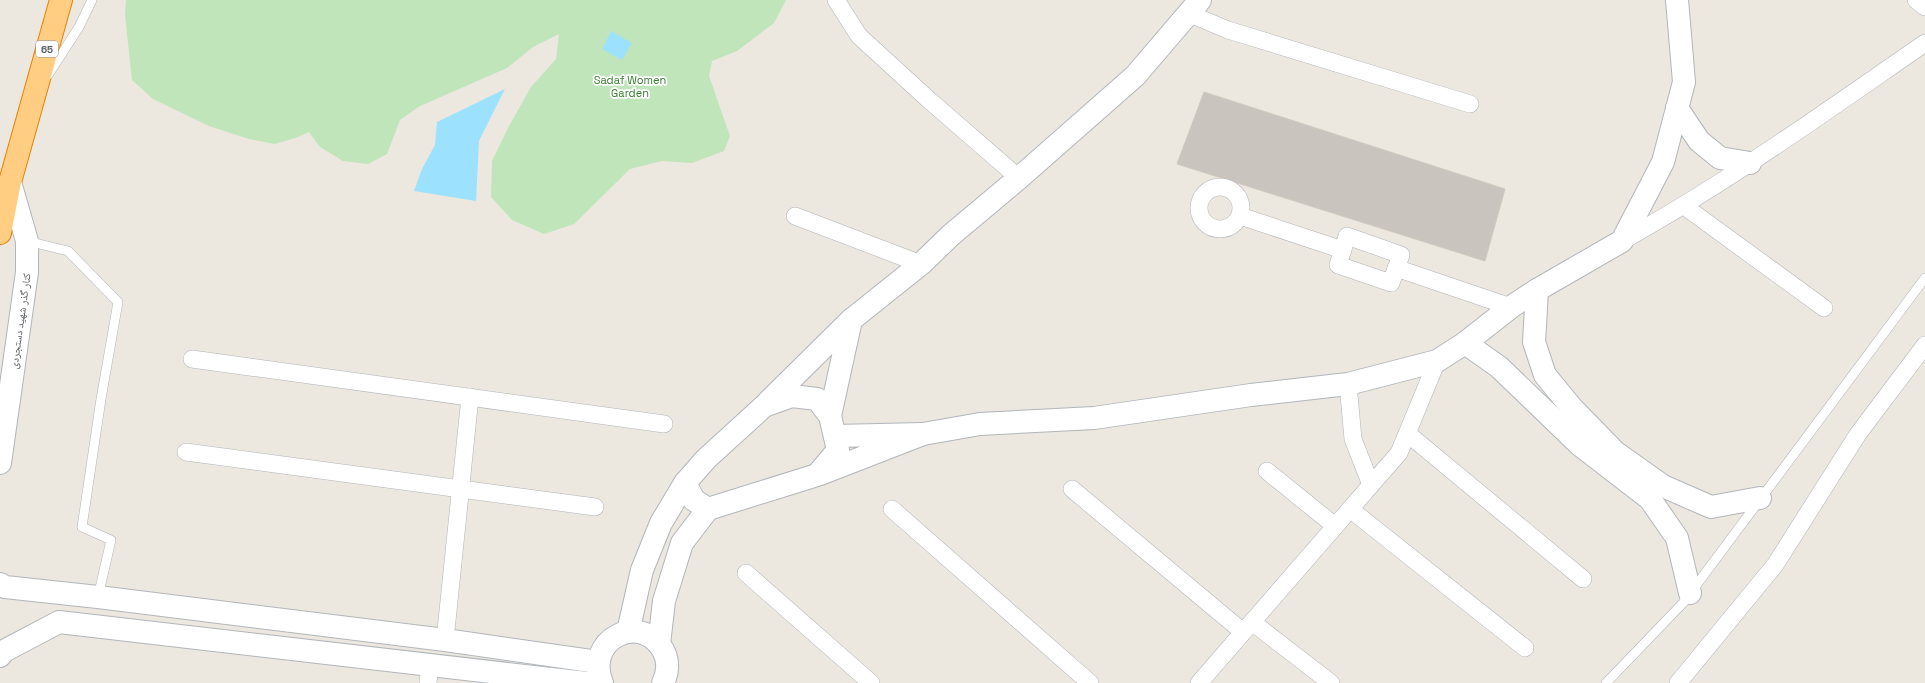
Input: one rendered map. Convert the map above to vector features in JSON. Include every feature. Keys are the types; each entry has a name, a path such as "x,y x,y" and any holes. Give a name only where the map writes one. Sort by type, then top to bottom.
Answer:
{"highway":[{"name":"65","path":"0,233 10,182 61,0"}],"street":[{"path":"836,0 859,36 1019,178"},
{"path":"1622,241 1664,162 1684,82 1677,0"},
{"path":"1916,0 1925,6"},
{"path":"628,632 642,570 661,523 685,483 706,459 764,406 851,320 921,264 951,235 1019,178 1134,76 1195,7 1228,30 1470,104"},
{"path":"659,644 664,601 682,543 708,509 817,475 923,434 980,424 1094,418 1251,395 1348,384 1437,361 1465,343 1511,307 1537,290 1684,206 1750,163 1925,43"},
{"path":"1677,108 1698,141 1720,158 1750,163"},
{"name":"کنار گذر شهید دستجردی","path":"0,463 27,272 27,241 10,182"},
{"path":"1684,206 1824,308"},
{"path":"795,216 921,264"},
{"path":"1240,216 1343,250"},
{"path":"1347,236 1401,255 1396,268 1391,283 1338,264 1347,236"},
{"path":"1396,268 1511,307"},
{"path":"1537,290 1534,342 1545,375 1572,408 1615,452 1663,486 1711,507 1760,498"},
{"path":"833,426 851,320"},
{"path":"1465,343 1499,366 1580,445 1650,499 1677,538 1690,593"},
{"path":"1678,683 1776,566 1858,434 1925,345"},
{"path":"192,359 664,424"},
{"path":"1199,683 1399,453 1437,361"},
{"path":"1348,384 1353,439 1371,485"},
{"path":"764,406 792,396 817,399 833,426 838,450 817,475"},
{"path":"445,640 459,490 470,397"},
{"path":"833,426 923,434"},
{"path":"1408,434 1583,579"},
{"path":"186,452 459,490 595,507"},
{"path":"1267,471 1335,526"},
{"path":"685,483 694,500 708,509"},
{"path":"1072,489 1248,627 1331,683"},
{"path":"892,509 1090,683"},
{"path":"1350,509 1524,648"},
{"path":"746,572 871,683"},
{"path":"0,584 5,587 36,591 98,597 445,640 600,673 601,651 608,642 617,635 628,632 640,632 651,637 659,644 665,654 668,677"},
{"path":"95,626 98,597"},
{"path":"0,656 4,651 59,622 429,674 586,683"}],"lane":[{"path":"33,98 79,27 92,0"},
{"path":"27,241 68,251 118,302 101,399 82,527 111,540 98,597"},
{"path":"1606,683 1690,593 1925,278"}],"green space":[{"name":"Sadaf Women Garden","path":"126,0 786,0 774,23 737,51 712,61 709,76 730,136 724,151 692,163 662,161 630,169 574,224 544,234 512,220 491,197 492,161 509,126 531,87 556,59 559,34 533,47 507,68 420,106 400,120 387,154 368,164 343,161 320,147 309,132 275,144 249,139 209,126 153,99 132,80 125,15"}],"water":[{"path":"611,31 632,43 622,60 602,49"},
{"path":"505,89 479,141 476,201 414,191 422,169 435,145 437,122"}],"building":[{"path":"1204,92 1505,189 1485,261 1177,164"}]}
